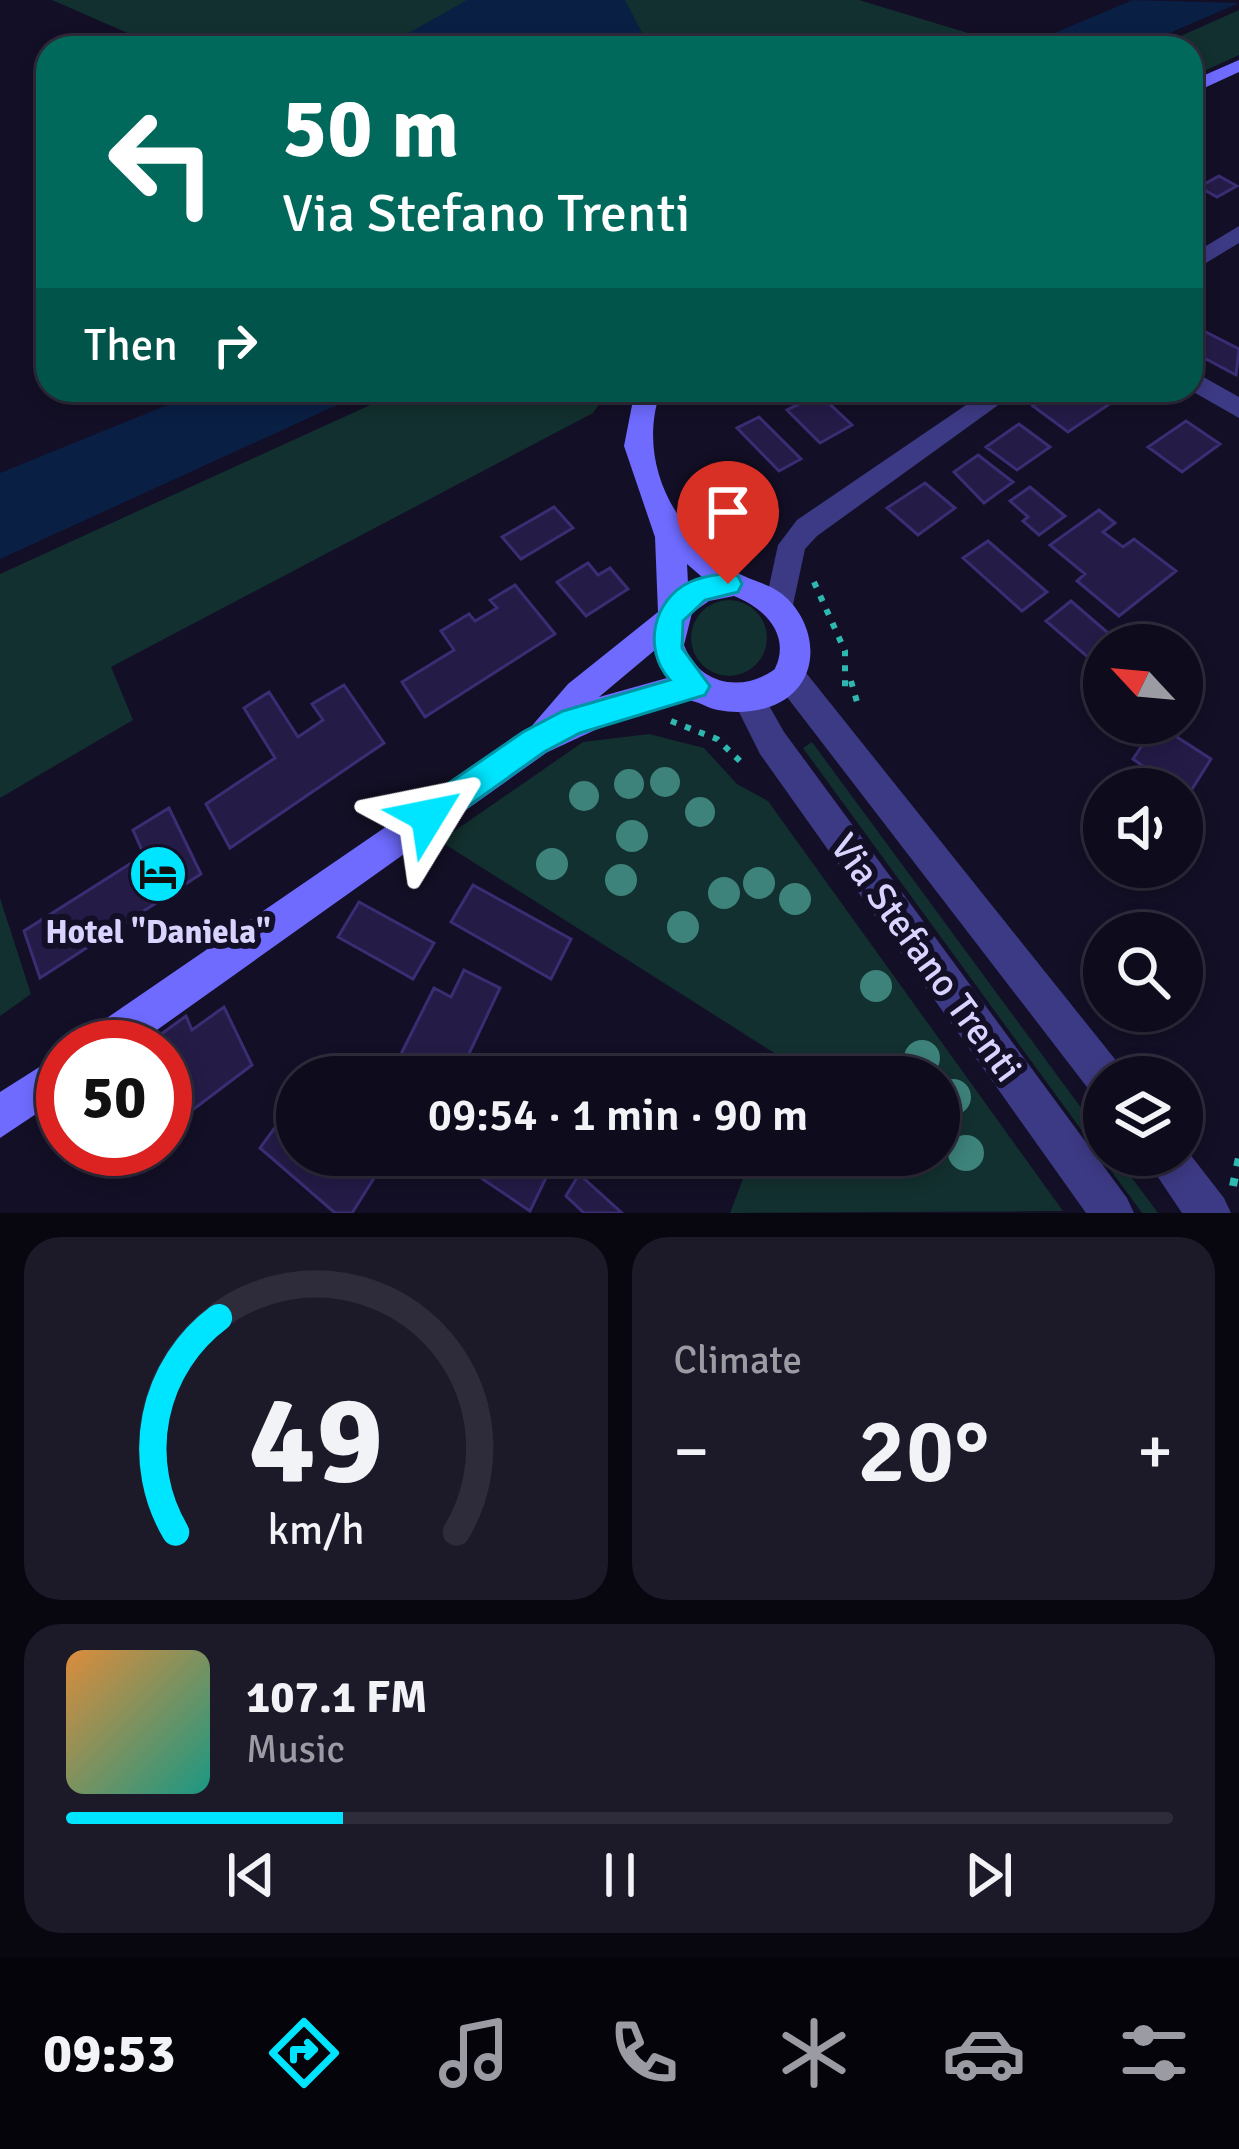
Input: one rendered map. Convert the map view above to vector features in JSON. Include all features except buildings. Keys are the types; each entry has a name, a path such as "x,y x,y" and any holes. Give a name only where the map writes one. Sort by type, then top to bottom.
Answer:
{"main road":[{"path":"1203,82 1239,64"},
{"path":"534,742 579,694 671,616 698,590 728,584 751,587 780,605 796,631 796,660 788,674 765,693 748,698 714,696 695,686 674,664 668,648 671,616 674,573 666,526 636,455 637,421 644,402"},
{"path":"666,526 728,584"},
{"path":"138,1020 534,742 618,704 695,686"},
{"path":"0,1117 36,1091"}],"street":[{"path":"1203,257 1239,233"},
{"path":"1203,387 1239,409"},
{"path":"780,605 793,545 807,528 989,402"},
{"name":"Via Stefano Trenti","path":"788,674 1088,1056"},
{"name":"Via Stefano Trenti","path":"748,698 772,743 1112,1213"},
{"path":"1180,1176 1209,1213"}],"green space":[{"path":"52,0 859,0 968,33 960,36 134,36"},
{"path":"1239,10 1239,55 1203,72 1203,36 1181,36"},
{"path":"377,402 601,402 593,413 111,667 133,720 0,798 0,574"},
{"path":"729,600 756,611 767,638 756,665 729,676 702,665 691,638 702,611"},
{"path":"649,734 704,748 737,784 768,801 951,1056 779,1056 440,841 583,742"},
{"path":"812,742 1083,1110 1083,1132 803,748"},
{"path":"0,898 31,994 0,1016"},
{"path":"960,1068 1063,1211 730,1213 744,1176 960,1176"},
{"path":"1115,1176 1131,1176 1158,1213 1142,1213"}],"water":[{"path":"467,0 625,0 644,36 403,36"},
{"path":"1133,0 1239,3 1163,36 1048,36"},
{"path":"175,402 344,402 0,559 0,473"}],"place":[{"name":"Hotel \"Daniela\"","path":"158,874"}],"route":[{"path":"428,816 534,742 574,721 618,704 695,686 674,664 668,648 670,620 678,605 698,590 728,584"}]}
